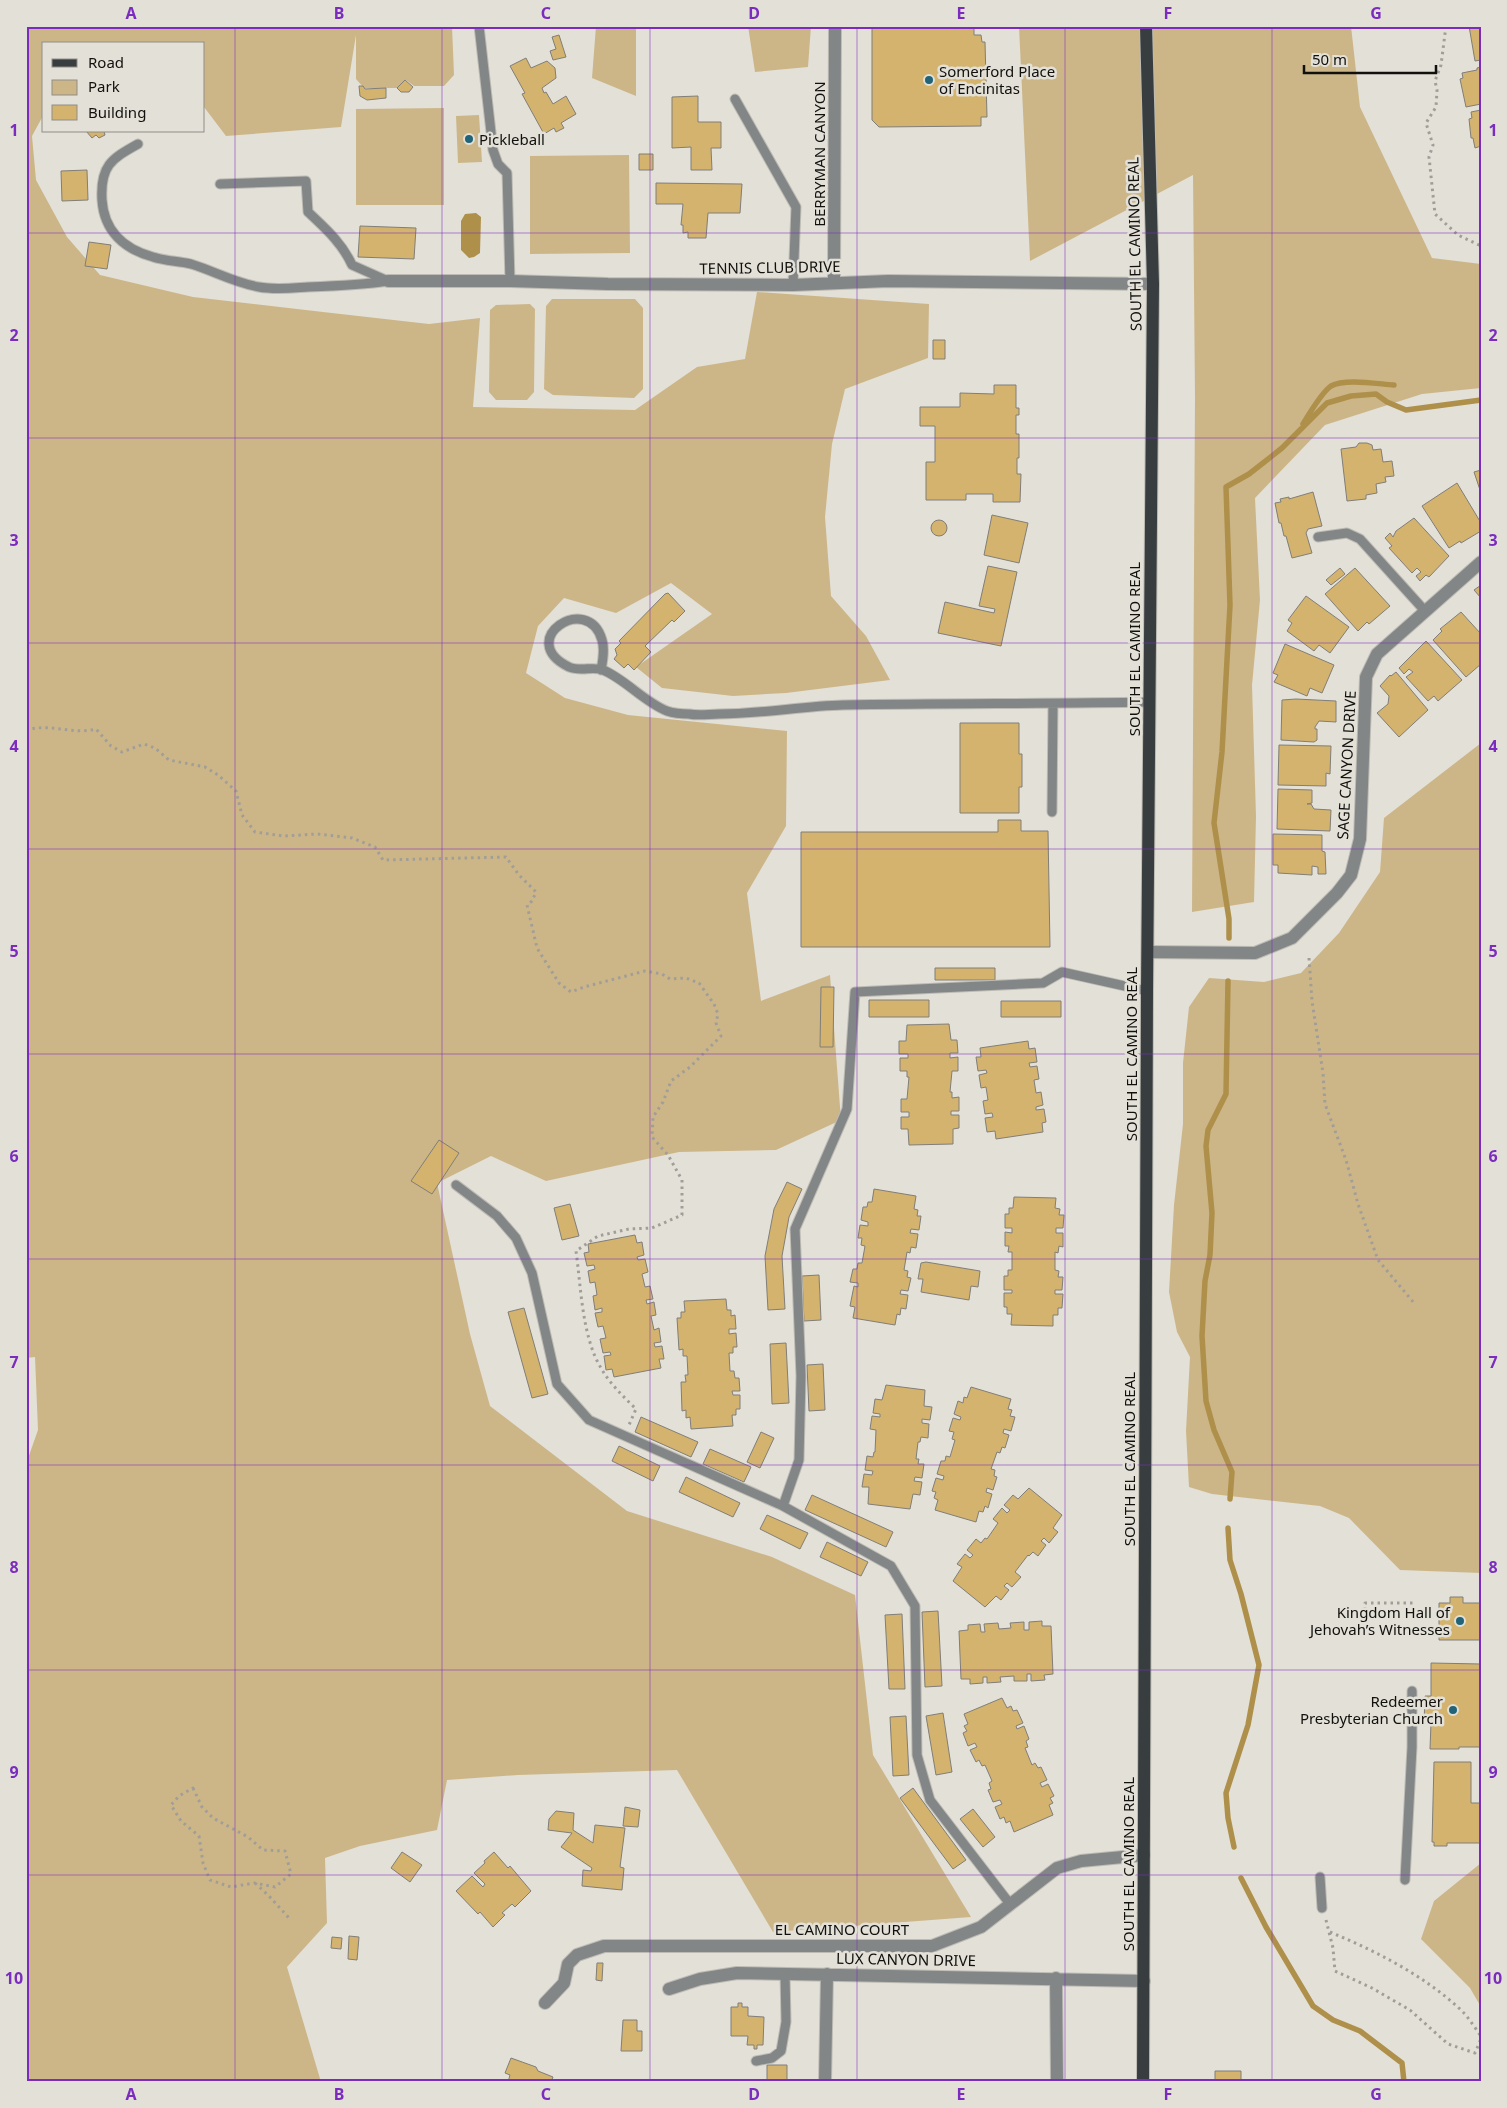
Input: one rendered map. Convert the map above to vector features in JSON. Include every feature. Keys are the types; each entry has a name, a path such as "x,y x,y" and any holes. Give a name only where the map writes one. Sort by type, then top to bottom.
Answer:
{"main road":[{"name":"SOUTH EL CAMINO REAL","path":"1144,2082 1147,992 1153,284 1146,26"}],"street":[{"name":"BERRYMAN CANYON","path":"834,282 835,26"},
{"name":"TENNIS CLUB DRIVE","path":"388,282 510,281 608,284 793,285 834,282 1153,284"},
{"name":"SAGE CANYON DRIVE","path":"1148,952 1255,953 1292,938 1337,893 1351,875 1360,839 1366,677 1377,654 1481,562"},
{"name":"EL CAMINO COURT","path":"545,2003 564,1983 568,1964 572,1959 577,1955 604,1946 932,1946 981,1926 1057,1868 1081,1861 1144,1854"},
{"name":"LUX CANYON DRIVE","path":"669,1989 700,1979 737,1974 1144,1980"},
{"path":"825,2082 827,1974"},
{"path":"1056,1978 1057,2082"}],"lane":[{"path":"479,26 493,150 498,164 507,174 510,281"},
{"path":"734,98 796,207 793,285"},
{"path":"138,144 111,160 106,169 102,193 105,215 113,234 138,252 154,258 190,264 259,287 344,286 388,282"},
{"path":"220,184 306,181 308,212 336,238 345,250 352,265 388,282"},
{"path":"1318,537 1347,534 1360,539 1425,611"},
{"path":"601,670 604,652 602,638 592,624 580,619 566,620 555,628 549,642 551,654 571,668 601,670 666,710 690,715 755,714 841,705 1149,702"},
{"path":"1052,812 1053,704"},
{"path":"783,1506 799,1460 801,1376 795,1229 847,1109 855,992 1042,983 1062,972 1147,992"},
{"path":"456,1185 497,1216 516,1238 532,1273 557,1384 589,1420 783,1506 891,1566 914,1606 916,1755 930,1800 1010,1904"},
{"path":"1406,1880 1412,1746 1412,1691"},
{"path":"1320,1877 1322,1908"},
{"path":"756,2061 772,2058 781,2051 786,2022 785,1974"}],"path":[{"path":"1446,26 1441,65 1435,80 1437,90 1436,106 1426,123 1432,146 1429,157 1435,214 1458,236 1481,246"},
{"path":"26,730 46,726 85,732 96,729 111,746 122,752 144,744 155,748 169,760 205,767 218,774 236,791 242,815 255,832 284,836 317,834 352,838 375,848 383,860 506,858 518,875 536,892 527,905 537,948 559,984 572,992 645,971 662,974 670,979 686,978 699,984 714,1004 718,1014 716,1023 721,1036 690,1067 671,1080 663,1102 653,1117 652,1137 668,1155 682,1180 682,1215 652,1228 629,1229 598,1236 576,1251 582,1302 591,1347 600,1367 615,1388 636,1409 624,1436"},
{"path":"1310,958 1312,1001 1323,1073 1325,1104 1346,1160 1358,1204 1378,1260 1414,1303"},
{"path":"1354,1612 1365,1612 1365,1603 1414,1603"},
{"path":"254,1883 275,1887 291,1874 285,1851 263,1850 248,1836 213,1818 202,1807 193,1788 179,1796 170,1805 181,1821 199,1836 203,1862 210,1880 231,1887 254,1883 270,1896 289,1918"},
{"path":"1330,1932 1367,1948 1430,1984 1463,2013 1481,2037 1475,2053 1448,2044 1410,2010 1372,1988 1335,1971 1330,1932"}],"green space":[{"path":"26,26 355,26 356,28 356,26 452,26 454,75 444,86 414,86 406,80 397,88 364,88 356,79 356,35 341,127 226,136 205,108 205,42 42,42 42,118 32,136 36,180 67,237 100,275 193,297 429,324 480,318 473,407 635,410 697,367 745,359 757,292 929,304 928,358 845,389 832,444 825,517 831,596 866,636 890,680 786,693 733,696 662,688 636,667 712,614 671,583 616,613 564,598 538,626 526,673 565,698 628,715 787,731 786,826 747,893 761,1001 830,975 841,1120 776,1150 679,1152 546,1181 491,1156 437,1183 470,1334 490,1406 627,1511 772,1557 855,1595 873,1755 971,1917 773,1932 677,1770 518,1775 447,1780 437,1830 360,1846 325,1858 327,1923 287,1967 321,2082 26,2082 26,1464 38,1430 35,1357 26,1358"},
{"path":"596,26 636,26 636,96 592,78"},
{"path":"748,26 811,26 808,67 755,72"},
{"path":"1019,26 1351,26 1360,107 1432,258 1481,264 1481,388 1422,394 1325,425 1255,498 1260,600 1252,685 1256,816 1254,902 1192,912 1195,397 1193,175 1030,261"},
{"path":"444,108 444,205 356,205 356,109"},
{"name":"Pickleball","path":"479,115 482,162 458,163 456,116"},
{"path":"629,155 630,253 530,254 530,156"},
{"path":"552,299 635,299 643,308 643,389 634,398 553,395 544,389 546,306"},
{"path":"530,304 535,309 534,392 527,400 496,400 489,392 490,310 496,305"},
{"path":"1481,743 1481,1573 1400,1570 1349,1518 1320,1506 1212,1494 1189,1487 1186,1431 1190,1357 1177,1332 1169,1292 1174,1205 1183,1124 1183,1063 1189,1007 1209,978 1264,982 1301,973 1339,933 1380,872 1384,818"},
{"path":"1481,1863 1481,2007 1470,1988 1421,1939 1434,1901"}],"shaded area":[{"path":"476,213 481,217 480,253 469,258 461,250 461,221 465,214"}],"building":[{"name":"Somerford Place of Encinitas","path":"872,26 974,26 974,35 981,35 982,42 985,42 987,117 981,117 981,126 879,127 872,120"},
{"path":"1469,26 1481,26 1481,60 1475,61"},
{"path":"559,35 566,57 553,60 550,51 556,49 552,37"},
{"path":"526,58 531,68 547,61 555,68 556,78 542,88 544,93 546,92 553,104 566,96 576,114 561,123 564,128 556,132 554,128 544,134 522,94 525,93 510,66"},
{"path":"1481,67 1481,104 1466,107 1460,79 1463,78 1462,73 1477,70 1477,68"},
{"path":"405,80 413,87 409,92 401,92 397,88"},
{"path":"359,86 363,86 365,89 386,88 386,98 367,100 360,96"},
{"path":"698,96 698,122 721,122 721,148 711,148 712,170 691,170 691,147 672,148 672,97"},
{"path":"1481,110 1481,146 1475,148 1473,138 1471,138 1469,119 1472,118 1471,112"},
{"path":"87,132 104,132 105,135 99,138 96,135 92,138"},
{"path":"639,154 653,154 653,170 639,170"},
{"path":"87,170 88,200 62,201 61,171"},
{"path":"656,183 742,184 740,213 708,213 706,238 688,238 688,232 683,233 683,225 681,225 683,204 656,204"},
{"path":"360,226 416,228 414,259 358,257"},
{"path":"89,242 111,245 107,269 85,266"},
{"path":"933,340 945,340 945,359 933,359"},
{"path":"994,385 1016,385 1016,408 1019,408 1019,415 1016,415 1016,434 1019,434 1017,474 1021,474 1020,502 993,502 993,494 966,494 966,500 926,500 926,462 935,462 935,426 920,426 920,407 960,407 960,393 994,394"},
{"path":"1359,443 1372,445 1373,450 1381,449 1383,462 1392,461 1394,476 1385,477 1386,482 1376,484 1377,493 1366,495 1366,499 1347,501 1341,449 1356,447"},
{"path":"1481,470 1481,493 1474,472"},
{"path":"1457,483 1481,523 1481,531 1449,548 1422,506"},
{"path":"1313,492 1322,526 1308,529 1306,533 1312,553 1292,558 1286,536 1284,536 1281,523 1279,523 1275,503 1281,502 1280,499 1289,497 1289,499"},
{"path":"992,515 1028,523 1019,563 984,555"},
{"path":"1414,518 1449,556 1429,577 1426,575 1420,581 1416,576 1421,572 1417,568 1412,573 1389,548 1392,546 1385,538 1390,533 1393,537 1396,531"},
{"path":"939,520 945,522 947,528 945,534 939,536 933,534 931,528 933,522"},
{"path":"988,566 1017,572 1001,646 938,633 945,602 994,613 995,609 979,606"},
{"path":"1340,568 1345,574 1331,585 1326,580"},
{"path":"1355,568 1390,606 1369,624 1367,622 1358,631 1325,594"},
{"path":"1481,585 1481,598 1474,590"},
{"path":"668,593 685,611 674,622 672,620 645,646 651,652 634,670 628,664 624,668 614,659 617,655 615,649 621,643 619,641"},
{"path":"1306,596 1349,627 1330,653 1319,645 1314,651 1287,631 1292,623 1288,620"},
{"path":"1461,612 1481,634 1481,664 1466,677 1433,640 1442,631 1440,629"},
{"path":"1426,641 1462,680 1438,701 1434,696 1428,701 1406,677 1413,672 1409,669 1404,674 1399,668"},
{"path":"1285,644 1334,665 1322,693 1310,688 1307,696 1274,682 1278,675 1273,673"},
{"path":"1396,672 1428,710 1399,737 1377,713 1388,704 1389,696 1380,686 1390,675"},
{"path":"1282,700 1336,701 1336,722 1319,721 1315,727 1317,729 1317,740 1314,742 1281,740"},
{"path":"960,723 1019,723 1019,754 1022,754 1022,787 1019,787 1019,813 960,813"},
{"path":"1279,745 1331,746 1330,774 1326,773 1326,786 1278,785"},
{"path":"1278,789 1312,790 1312,803 1307,804 1311,804 1314,809 1331,810 1330,831 1277,829"},
{"path":"998,820 1021,820 1021,831 1048,831 1050,947 801,947 801,832 998,832"},
{"path":"1273,834 1322,835 1322,851 1325,852 1326,874 1318,874 1318,867 1312,866 1312,875 1278,873 1278,865 1273,865"},
{"path":"935,968 995,968 995,980 935,980"},
{"path":"821,987 834,987 833,1047 820,1047"},
{"path":"869,1000 929,1000 929,1017 869,1017"},
{"path":"1001,1001 1061,1001 1061,1017 1001,1017"},
{"path":"949,1024 951,1040 957,1040 958,1053 950,1053 950,1058 958,1057 958,1071 952,1071 950,1092 952,1092 952,1098 959,1097 959,1111 951,1111 951,1115 959,1115 959,1128 953,1129 953,1144 909,1145 908,1129 901,1129 901,1117 909,1117 909,1112 901,1112 901,1099 907,1099 909,1077 907,1077 907,1071 900,1071 900,1058 908,1058 908,1054 899,1054 899,1041 906,1041 907,1025"},
{"path":"1028,1041 1029,1049 1035,1048 1037,1062 1029,1063 1030,1067 1037,1066 1039,1079 1034,1080 1036,1093 1041,1092 1043,1105 1036,1107 1036,1110 1044,1109 1046,1122 1042,1123 1043,1132 996,1139 995,1131 987,1132 985,1118 993,1117 992,1113 985,1114 983,1101 988,1100 986,1087 981,1088 979,1075 987,1073 986,1070 978,1071 976,1057 981,1057 980,1048"},
{"path":"439,1140 459,1153 432,1194 411,1181"},
{"path":"787,1182 802,1189 789,1217 782,1256 785,1309 768,1310 765,1256 774,1209"},
{"path":"874,1189 916,1196 914,1209 918,1210 917,1216 921,1216 919,1230 911,1229 910,1233 918,1234 916,1248 911,1247 910,1253 907,1252 904,1270 908,1271 907,1277 911,1278 908,1291 901,1290 900,1294 908,1295 906,1309 901,1308 900,1315 897,1314 895,1325 853,1318 855,1307 850,1306 854,1286 858,1287 858,1283 850,1282 853,1269 857,1269 858,1263 862,1263 865,1246 861,1245 862,1238 858,1238 860,1225 868,1226 868,1222 861,1220 863,1207 867,1207 868,1202 872,1202"},
{"path":"1014,1197 1056,1198 1055,1208 1060,1209 1059,1215 1064,1215 1063,1228 1056,1228 1056,1233 1063,1233 1063,1247 1059,1246 1058,1253 1055,1252 1055,1270 1059,1271 1058,1277 1063,1277 1062,1290 1055,1290 1055,1294 1063,1294 1062,1308 1058,1308 1058,1315 1053,1315 1053,1326 1011,1325 1012,1314 1007,1314 1007,1307 1004,1307 1004,1293 1012,1293 1012,1290 1004,1290 1004,1276 1008,1276 1008,1270 1012,1270 1012,1252 1008,1252 1009,1246 1005,1246 1005,1232 1012,1233 1012,1228 1005,1228 1005,1214 1009,1214 1009,1208 1013,1208"},
{"path":"570,1204 579,1236 562,1240 554,1208"},
{"path":"635,1235 637,1243 642,1242 644,1255 637,1257 638,1260 645,1259 648,1272 642,1274 645,1287 650,1286 653,1299 646,1300 647,1304 654,1302 656,1315 651,1316 654,1330 659,1328 661,1342 654,1343 655,1347 662,1346 664,1359 659,1359 661,1368 614,1377 612,1369 606,1370 604,1356 611,1355 610,1352 603,1353 600,1339 606,1338 603,1326 598,1327 595,1313 602,1312 602,1308 595,1310 593,1296 597,1295 595,1282 590,1283 588,1271 595,1269 594,1265 587,1266 584,1253 589,1252 588,1244"},
{"path":"926,1262 980,1271 978,1287 971,1286 969,1300 921,1292 923,1279 918,1279 921,1263"},
{"path":"819,1275 821,1320 804,1321 802,1276"},
{"path":"726,1299 727,1310 731,1310 731,1316 735,1315 736,1329 729,1329 729,1334 736,1333 737,1347 733,1347 733,1353 729,1353 730,1371 734,1371 735,1378 739,1378 740,1391 732,1391 733,1395 740,1395 740,1409 736,1409 736,1415 732,1415 733,1426 691,1429 690,1417 686,1418 686,1410 682,1411 681,1382 686,1382 685,1375 688,1375 687,1356 683,1356 683,1349 679,1350 677,1318 681,1318 681,1312 685,1312 684,1301"},
{"path":"524,1308 548,1394 532,1398 508,1312"},
{"path":"786,1343 789,1403 772,1404 770,1344"},
{"path":"823,1364 825,1410 809,1411 807,1365"},
{"path":"886,1385 925,1390 924,1406 932,1407 930,1420 922,1419 922,1423 929,1424 928,1438 921,1437 920,1442 918,1442 916,1459 919,1459 918,1464 924,1464 922,1478 915,1477 914,1481 922,1482 920,1495 913,1494 910,1509 868,1504 869,1487 862,1487 864,1474 872,1475 873,1471 865,1470 867,1456 873,1457 875,1452 876,1430 870,1429 872,1416 880,1417 880,1414 873,1413 875,1399 882,1400"},
{"path":"971,1387 1011,1399 1008,1409 1012,1410 1010,1416 1015,1417 1011,1431 1004,1429 1003,1433 1009,1435 1005,1448 1002,1447 1000,1453 997,1452 991,1469 995,1470 994,1476 997,1477 993,1490 987,1488 986,1492 992,1494 988,1508 985,1506 983,1512 979,1511 976,1522 935,1510 938,1500 934,1498 936,1492 932,1491 936,1478 943,1480 944,1476 937,1474 941,1461 945,1461 946,1456 950,1457 955,1440 952,1439 954,1432 949,1431 953,1418 960,1420 961,1417 954,1414 958,1401 963,1403 964,1397 967,1398"},
{"path":"641,1417 698,1442 691,1457 635,1432"},
{"path":"761,1432 774,1438 760,1468 747,1462"},
{"path":"619,1446 660,1466 653,1481 612,1461"},
{"path":"710,1449 751,1467 744,1482 703,1464"},
{"path":"686,1477 740,1503 733,1517 679,1492"},
{"path":"1029,1488 1062,1515 1053,1528 1058,1532 1049,1543 1044,1538 1041,1541 1046,1545 1038,1556 1033,1552 1028,1555 1015,1572 1021,1577 1012,1587 1007,1583 1004,1586 1009,1590 1001,1600 996,1596 985,1607 953,1581 962,1567 957,1564 965,1554 970,1558 973,1555 967,1550 976,1539 981,1543 985,1538 987,1539 998,1523 993,1519 1002,1508 1007,1513 1010,1510 1004,1505 1013,1495 1018,1499"},
{"path":"812,1495 893,1532 886,1547 805,1510"},
{"path":"767,1515 808,1533 800,1549 760,1529"},
{"path":"827,1542 868,1562 861,1576 820,1557"},
{"name":"Kingdom Hall of Jehovah’s Witnesses","path":"1450,1597 1463,1597 1463,1603 1481,1603 1481,1640 1439,1640 1439,1603 1450,1603"},
{"path":"938,1611 942,1686 925,1687 922,1612"},
{"path":"902,1614 905,1689 889,1689 885,1615"},
{"path":"1042,1621 1042,1626 1051,1626 1053,1674 1044,1675 1045,1680 1031,1681 1031,1674 1027,1674 1027,1681 1014,1681 1014,1676 1000,1677 1001,1682 987,1683 987,1677 983,1677 983,1683 970,1684 970,1679 961,1679 959,1631 968,1630 968,1625 980,1624 981,1632 985,1632 984,1624 998,1623 999,1629 1011,1628 1010,1623 1024,1622 1024,1630 1029,1630 1029,1622"},
{"name":"Redeemer Presbyterian Church","path":"1431,1663 1481,1664 1481,1747 1430,1749 1431,1723 1424,1723 1425,1696 1431,1696"},
{"path":"1002,1698 1007,1708 1011,1706 1013,1711 1017,1710 1023,1723 1016,1726 1017,1729 1024,1726 1029,1739 1026,1741 1028,1747 1025,1748 1032,1765 1035,1763 1038,1768 1041,1767 1047,1780 1040,1783 1042,1787 1048,1784 1054,1796 1050,1798 1053,1803 1049,1805 1053,1815 1014,1832 1010,1821 1006,1823 1004,1817 1000,1819 995,1807 1002,1804 1000,1800 993,1802 988,1790 991,1789 989,1783 992,1781 985,1765 982,1766 979,1760 976,1762 970,1750 977,1747 975,1743 968,1746 963,1733 967,1731 964,1726 968,1724 964,1714"},
{"path":"943,1713 952,1772 936,1775 926,1716"},
{"path":"906,1716 909,1775 893,1776 890,1717"},
{"path":"1434,1762 1471,1762 1471,1803 1481,1803 1481,1843 1447,1843 1447,1846 1434,1846 1434,1842 1432,1842"},
{"path":"913,1788 966,1860 953,1869 900,1798"},
{"path":"625,1807 640,1810 638,1827 623,1826"},
{"path":"973,1809 995,1837 983,1847 960,1819"},
{"path":"556,1811 574,1813 573,1830 593,1843 595,1825 625,1828 620,1867 624,1868 622,1890 582,1886 583,1870 591,1871 592,1868 561,1847 572,1833 548,1830 549,1819"},
{"path":"402,1852 422,1865 410,1882 391,1868"},
{"path":"494,1852 508,1868 510,1866 531,1891 515,1907 512,1904 502,1913 505,1915 493,1927 480,1912 478,1914 456,1891 472,1876 483,1887 485,1884 474,1873"},
{"path":"349,1936 359,1937 357,1960 348,1959"},
{"path":"332,1937 342,1938 341,1949 331,1948"},
{"path":"597,1963 603,1963 602,1981 596,1980"},
{"path":"738,2003 742,2003 742,2007 748,2007 748,2016 764,2017 763,2045 757,2045 757,2049 754,2049 754,2045 747,2045 748,2036 731,2036 731,2007 738,2007"},
{"path":"623,2020 637,2020 637,2031 642,2031 642,2051 621,2051"},
{"path":"511,2058 536,2067 538,2071 553,2077 551,2082 508,2082 510,2075 505,2073"},
{"path":"767,2065 787,2065 787,2082 767,2082"},
{"path":"1215,2071 1241,2071 1241,2082 1215,2082"}],"waterway":[{"path":"1303,424 1320,398 1331,386 1344,382 1394,385"},
{"path":"1229,938 1229,919 1214,823 1222,752 1230,605 1226,487 1249,474 1282,448 1327,403 1351,396 1376,394 1387,402 1406,410 1481,400"},
{"path":"1228,981 1226,1094 1208,1130 1206,1146 1212,1213 1202,1336 1206,1401 1214,1430 1232,1472 1230,1499"},
{"path":"1228,1528 1230,1560 1241,1594 1259,1665 1248,1725 1226,1793 1228,1818 1234,1847"},
{"path":"1241,1878 1266,1927 1313,2006 1333,2020 1360,2031 1402,2063 1404,2082"}],"place":[{"name":"Somerford Place of Encinitas","path":"929,80"},
{"name":"Pickleball","path":"469,139"},
{"name":"Kingdom Hall of Jehovah’s Witnesses","path":"1460,1621"},
{"name":"Redeemer Presbyterian Church","path":"1453,1710"}]}
